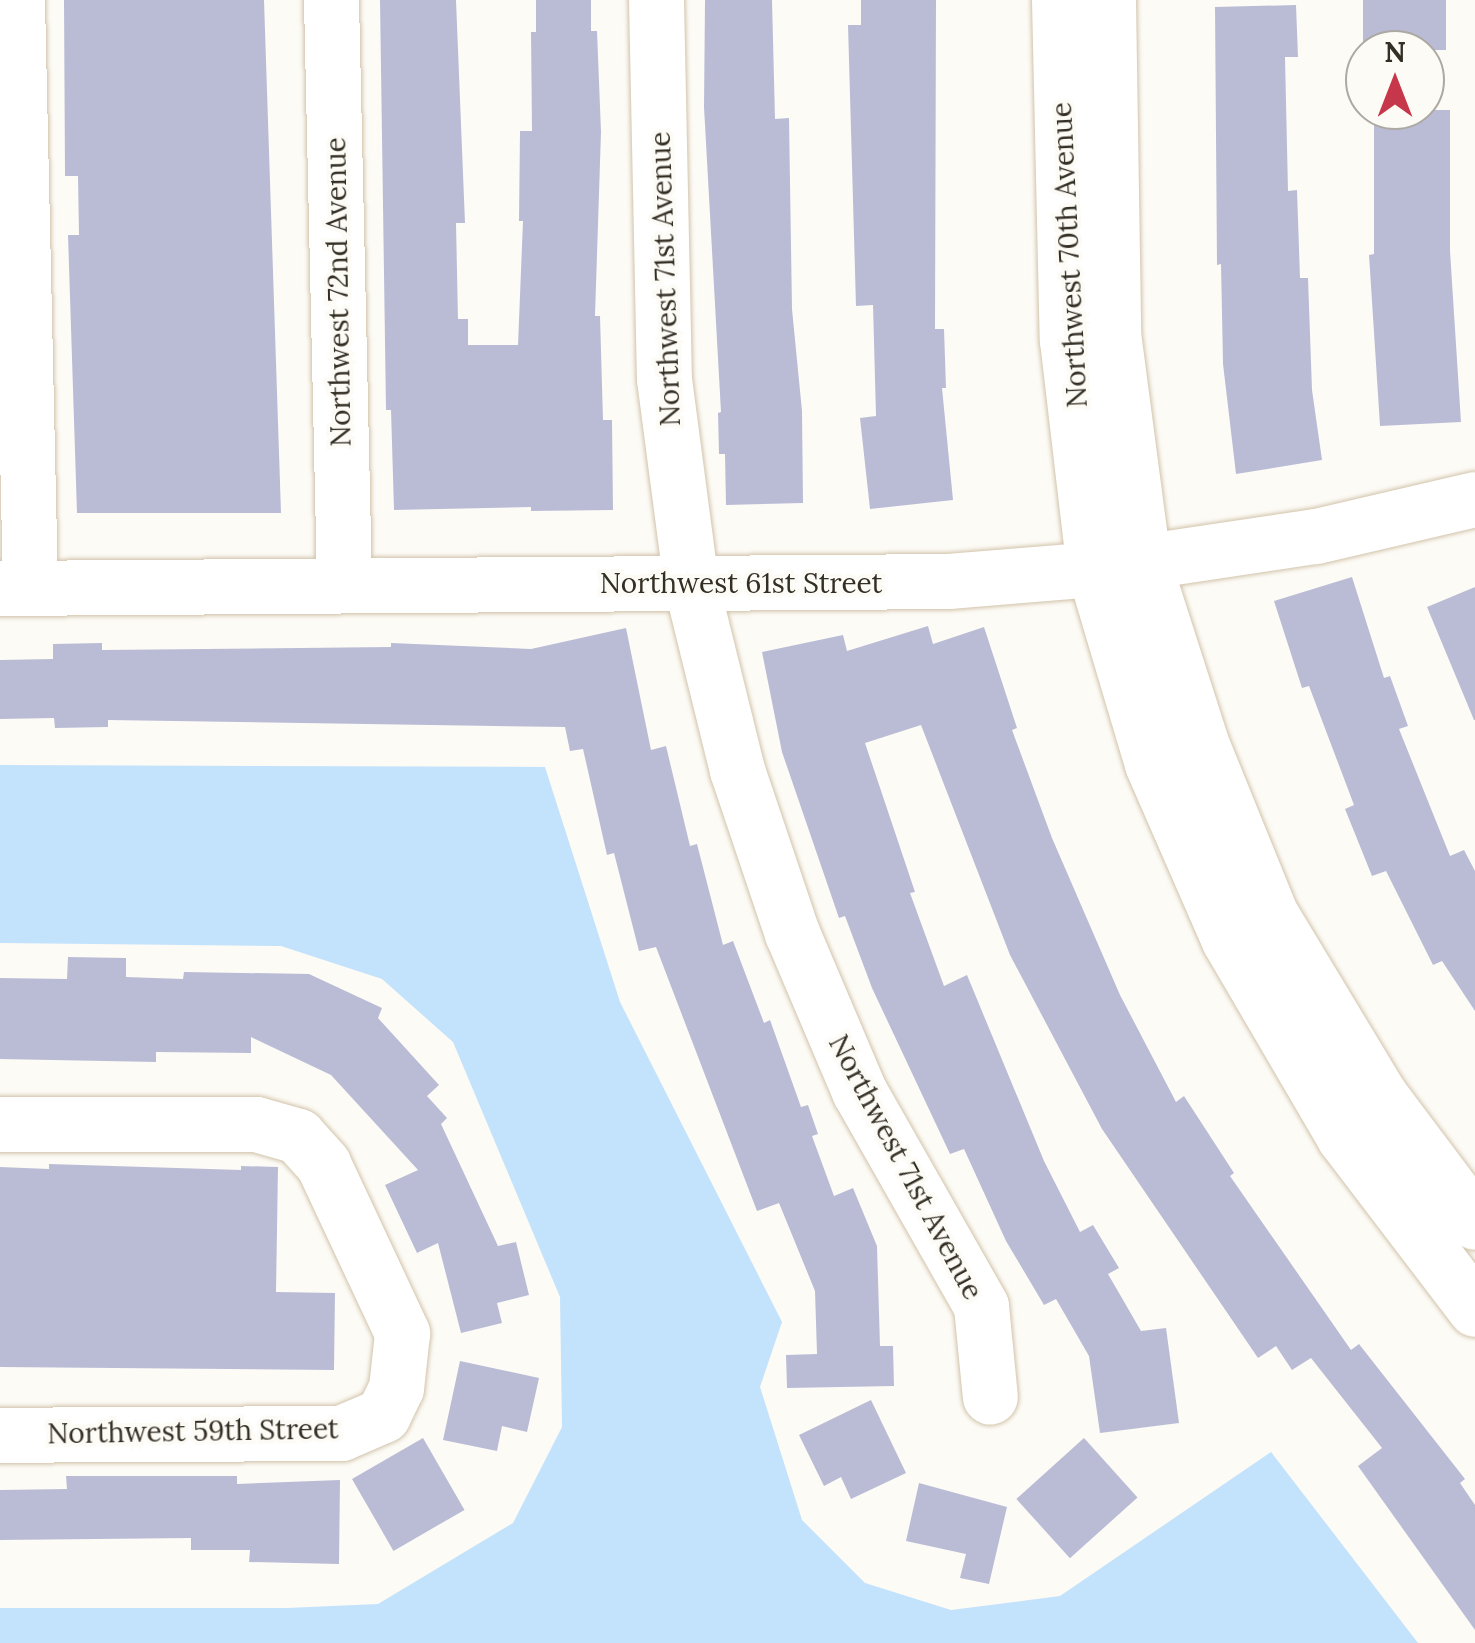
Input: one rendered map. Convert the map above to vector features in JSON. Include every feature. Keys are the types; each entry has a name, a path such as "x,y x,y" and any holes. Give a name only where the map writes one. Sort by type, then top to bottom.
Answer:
{"street":[{"path":"15,588 17,0"},
{"name":"Northwest 72nd Avenue","path":"331,0 344,584"},
{"name":"Northwest 71st Avenue","path":"656,0 664,378 691,584 738,770 792,933 859,1091 981,1306 990,1397"},
{"name":"Northwest 70th Avenue","path":"1060,0 1067,340 1119,566 1152,764 1229,940 1344,1137 1475,1309"},
{"name":"Northwest 70th Avenue","path":"1108,0 1119,566 1201,742 1272,915 1381,1097 1475,1222"},
{"name":"Northwest 61st Street","path":"15,588 948,581 1119,566 1316,536 1475,499"},
{"name":"Northwest 59th Street","path":"0,1124 256,1124 298,1136 323,1164 402,1333 396,1388 384,1415 341,1433 0,1434"}],"water":[{"path":"0,765 545,767 620,1002 782,1322 760,1387 802,1520 865,1583 951,1610 1060,1596 1271,1452 1418,1643 0,1643 0,1608 287,1608 378,1604 513,1523 562,1427 560,1297 453,1042 382,979 281,946 0,943"}],"building":[{"path":"64,0 264,0 281,513 77,513 68,235 79,235 78,176 65,176"},
{"path":"380,0 456,0 465,223 456,223 458,319 468,319 468,345 518,345 523,221 519,221 520,131 532,131 531,32 536,32 536,0 591,0 591,31 597,31 601,132 595,316 600,316 603,420 612,420 613,510 394,510 391,410 386,410"},
{"path":"705,0 772,0 775,119 789,118 792,309 802,411 803,503 726,505 725,454 719,454 721,412 704,107"},
{"path":"861,0 936,0 935,329 944,329 946,388 942,388 953,500 870,509 860,418 876,416 873,305 856,306 848,25 861,25"},
{"path":"1363,0 1446,0 1446,50 1445,30 1363,30"},
{"path":"1296,5 1298,57 1285,57 1288,191 1297,190 1300,278 1308,278 1312,390 1322,460 1236,474 1223,364 1221,264 1217,265 1215,7"},
{"path":"1445,110 1450,110 1450,251 1461,422 1380,426 1369,255 1374,254 1374,130 1445,130"},
{"path":"1352,577 1384,678 1390,676 1408,726 1399,729 1450,856 1464,850 1475,871 1475,1011 1442,961 1433,965 1386,871 1372,876 1345,809 1354,805 1309,686 1302,688 1274,601"},
{"path":"1475,587 1475,720 1474,720 1427,607"},
{"path":"928,626 933,644 984,627 1017,728 1012,730 1052,838 1120,995 1176,1102 1184,1096 1234,1173 1230,1176 1351,1350 1359,1344 1465,1479 1460,1483 1475,1505 1475,1630 1358,1466 1382,1448 1311,1358 1292,1370 1276,1346 1258,1358 1102,1129 1010,955 921,725 865,743 915,892 910,893 944,986 967,975 1044,1161 1080,1232 1093,1225 1119,1268 1108,1274 1141,1331 1166,1328 1179,1423 1100,1433 1089,1356 1056,1299 1044,1305 1006,1241 964,1149 950,1154 872,988 845,916 839,918 782,752 762,652 843,635 847,651"},
{"path":"626,628 651,750 666,746 690,846 697,844 723,945 733,941 764,1023 770,1020 801,1107 808,1105 818,1134 812,1136 834,1196 853,1188 877,1246 880,1346 893,1346 894,1386 787,1388 786,1355 817,1354 815,1291 779,1203 757,1211 656,947 639,951 614,853 607,855 583,749 570,751 565,727 108,720 108,727 55,728 54,718 0,719 0,660 53,659 53,644 102,643 102,650 391,647 391,643 531,649"},
{"path":"68,957 126,958 126,977 183,979 184,972 309,974 382,1008 378,1018 439,1085 427,1096 447,1118 441,1124 498,1246 516,1242 529,1295 497,1303 502,1323 461,1333 438,1243 417,1253 385,1185 418,1170 331,1075 251,1037 251,1053 156,1052 156,1062 0,1059 0,978 67,979"},
{"path":"49,1164 241,1170 241,1166 278,1167 276,1292 335,1293 334,1370 0,1367 0,1167 49,1169"},
{"path":"460,1361 539,1378 527,1432 502,1426 497,1451 443,1440"},
{"path":"871,1400 906,1473 851,1499 841,1477 824,1486 799,1435"},
{"path":"423,1438 464,1510 393,1551 352,1479"},
{"path":"1084,1438 1138,1497 1070,1558 1016,1499"},
{"path":"66,1476 237,1476 237,1484 340,1480 339,1564 249,1562 250,1550 191,1550 191,1538 0,1540 0,1490 67,1489"},
{"path":"919,1483 1007,1507 989,1584 960,1578 966,1554 906,1541"}]}
